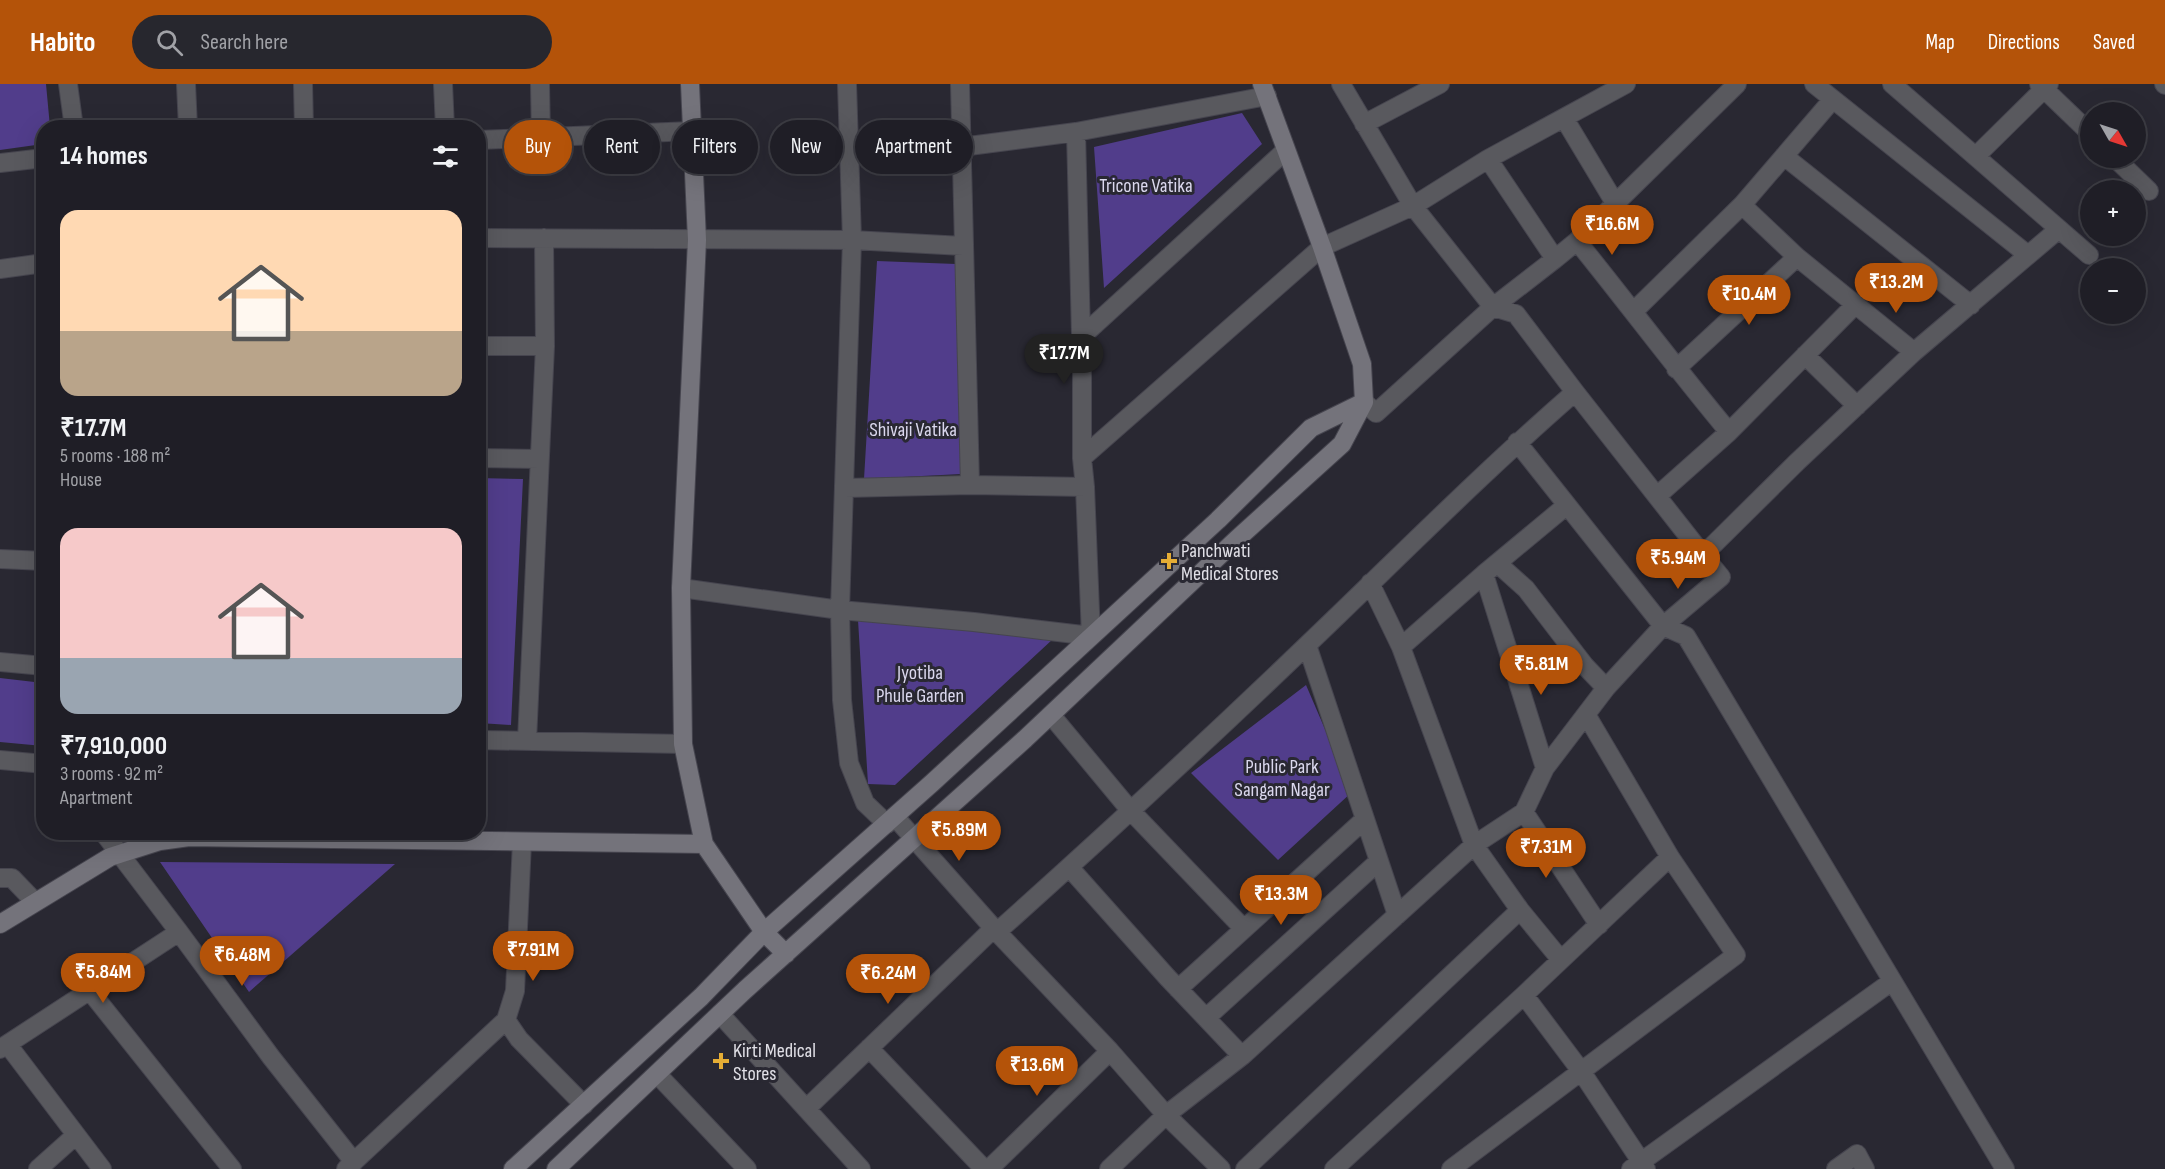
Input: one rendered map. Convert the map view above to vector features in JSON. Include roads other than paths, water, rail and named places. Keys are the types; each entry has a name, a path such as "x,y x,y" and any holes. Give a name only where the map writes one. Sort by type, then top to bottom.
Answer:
{"street":[{"path":"68,84 73,120"},
{"path":"186,84 188,120"},
{"path":"303,84 304,120"},
{"path":"443,84 445,120"},
{"path":"540,84 541,120"},
{"path":"690,84 692,120"},
{"path":"847,84 852,240 840,610 842,700 849,763 865,803 914,839 1166,1115 1221,1169"},
{"path":"960,84 961,120"},
{"path":"1109,1169 1166,1115 1242,1056 1474,845 1524,813 1545,768 1587,716 1606,688 1663,626 1721,577 1516,314 1493,307 1413,206 1341,84"},
{"path":"1364,124 1440,84"},
{"path":"1082,459 1322,247 1413,206 1488,159 1626,84"},
{"path":"1364,402 1376,413 1493,307 1577,241 1737,84"},
{"path":"1814,84 2028,255"},
{"path":"1892,84 2089,255"},
{"path":"1976,156 2044,86 2080,123"},
{"path":"556,1169 720,1014 1050,715 1342,444 1364,402 1362,364 1264,90 1076,132 973,145"},
{"path":"1634,311 1742,205 1833,99"},
{"path":"1564,118 1615,203"},
{"path":"572,137 672,132"},
{"path":"1076,132 1082,459 1091,636"},
{"path":"486,140 504,139"},
{"path":"1080,338 1286,151"},
{"path":"1784,156 1971,305"},
{"path":"0,163 36,159"},
{"path":"1488,159 1555,258"},
{"path":"2125,168 2149,191"},
{"path":"694,174 697,240 681,588 683,744 704,843 764,932 786,954"},
{"path":"962,174 970,485"},
{"path":"1742,205 1797,257 1914,352"},
{"path":"1703,555 1914,352 2059,229"},
{"path":"486,238 852,240 963,246"},
{"path":"527,741 545,346 544,238"},
{"path":"1577,241 1634,311 1676,369 1729,432"},
{"path":"1676,369 1797,257"},
{"path":"0,269 36,264"},
{"path":"1658,496 1729,432 1855,304"},
{"path":"486,346 545,346"},
{"path":"1805,355 1857,406"},
{"path":"807,1107 995,930 1069,867 1307,645 1517,442 1575,392"},
{"path":"513,1169 701,997 764,932 891,820 1218,520 1311,428 1364,402"},
{"path":"1517,442 1663,626 1686,636 2005,1169"},
{"path":"486,458 539,459"},
{"path":"844,488 970,485 1085,487"},
{"path":"1401,647 1490,569 1567,506"},
{"path":"0,559 36,561"},
{"path":"1490,569 1526,589 1585,666 1606,688"},
{"path":"1490,569 1545,768"},
{"path":"1370,583 1401,647 1474,845 1520,910 1561,960"},
{"path":"681,588 840,610 974,622 1091,636"},
{"path":"1307,645 1397,915"},
{"path":"0,662 36,665"},
{"path":"1050,715 1130,810 1244,929"},
{"path":"1451,1169 1736,955 1671,857 1587,716"},
{"path":"486,740 683,744"},
{"path":"0,759 36,763"},
{"path":"1524,813 1599,925"},
{"path":"1178,989 1365,819"},
{"path":"108,840 179,932 350,1166 506,1020 515,991 522,842"},
{"path":"0,924 118,854 165,840"},
{"path":"473,840 704,843"},
{"path":"1334,1169 1671,857"},
{"path":"1206,1018 1379,861"},
{"path":"1069,867 1178,989 1242,1056"},
{"path":"0,878 12,878 35,902"},
{"path":"1245,1169 1520,910"},
{"path":"102,1169 4,1047 179,932"},
{"path":"1524,995 1581,1071 1639,1167 1891,982"},
{"path":"90,991 232,1169"},
{"path":"720,1014 861,1169"},
{"path":"506,1020 519,1039 584,1105"},
{"path":"869,1048 984,1169"},
{"path":"989,1169 1110,1052"},
{"path":"657,1074 743,1167"},
{"path":"38,1169 76,1135"},
{"path":"1836,1169 1857,1154 1865,1169"}],"place":[{"name":"Panchwati Medical Stores","path":"1169,561"},
{"name":"Kirti Medical Stores","path":"721,1061"}],"park label":[{"name":"Tricone Vatika","path":"1146,185"},
{"name":"Shivaji Vatika","path":"913,429"},
{"name":"Jyotiba Phule Garden","path":"920,684"},
{"name":"Public Park Sangam Nagar","path":"1282,778"}]}
